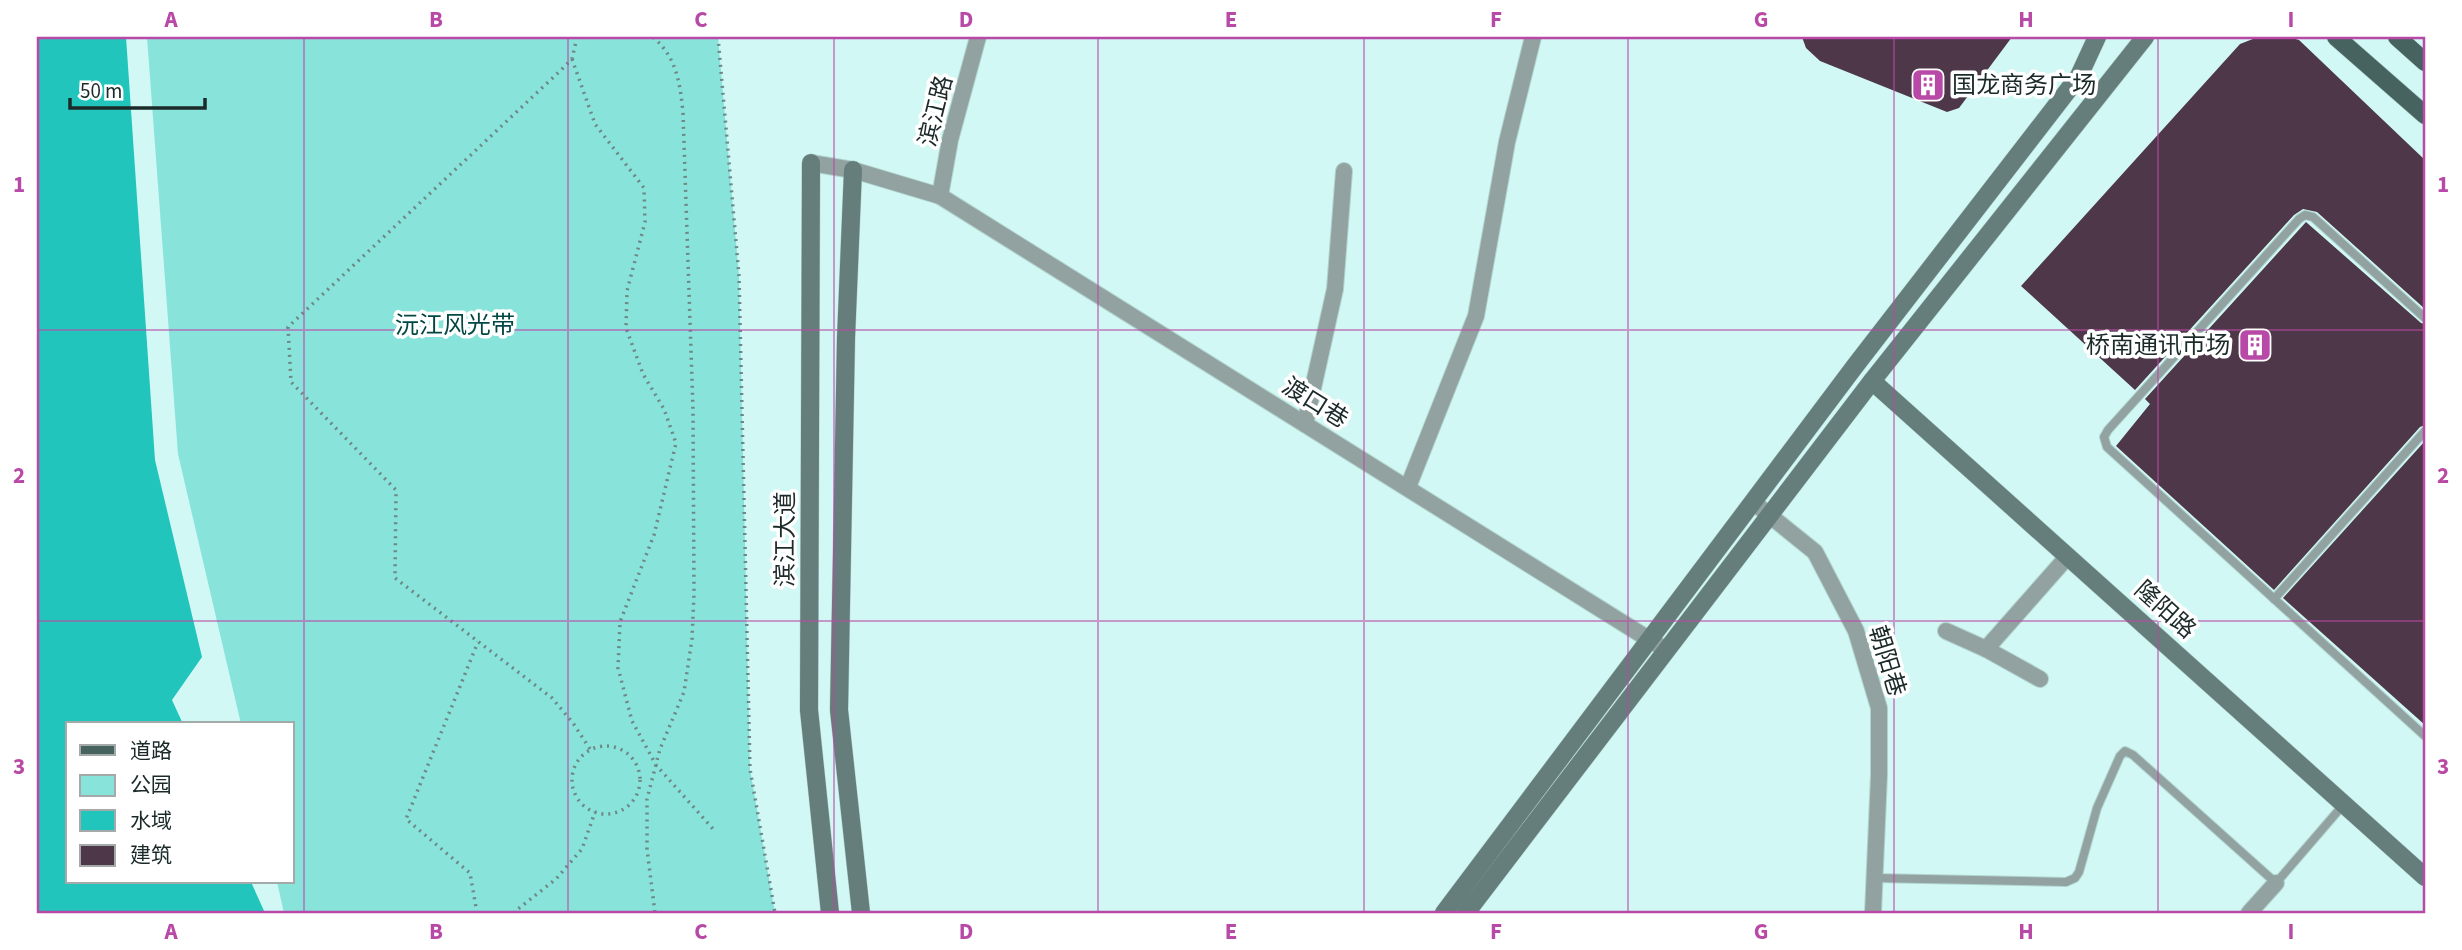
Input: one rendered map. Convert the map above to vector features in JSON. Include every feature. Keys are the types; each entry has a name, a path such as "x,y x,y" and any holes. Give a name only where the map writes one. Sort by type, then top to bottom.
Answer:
{"main road":[{"path":"2336,37 2425,115"},
{"path":"2397,37 2425,62"}],"street":[{"name":"滨江路","path":"940,196 950,140 978,37"},
{"path":"1408,487 1476,316 1507,142 1533,37"},
{"path":"1444,913 1753,502 2079,76 2097,37"},
{"path":"1466,913 1872,381 2145,37"},
{"name":"渡口巷","path":"811,163 853,170 940,196 1666,650"},
{"name":"滨江大道","path":"811,163 809,710 830,913"},
{"path":"853,170 846,338 839,710 861,913"},
{"path":"1305,424 1335,289 1344,171"},
{"name":"隆阳路","path":"1872,381 2425,877"},
{"name":"朝阳巷","path":"1753,502 1815,552 1856,631 1879,708 1873,913"},
{"path":"1986,649 2068,556"},
{"path":"1946,631 1986,649 2040,679"},
{"path":"2260,910 2276,883"}],"lane":[{"path":"2425,318 2313,217 2305,215 2104,437 2107,447 2425,736"},
{"path":"2274,599 2425,431"},
{"path":"1875,878 2066,882 2076,878 2080,872 2097,808 2120,756 2125,751 2133,755 2276,883 2344,804"}],"path":[{"path":"577,37 572,59 595,124 644,188 645,222 627,291 626,328 643,374 664,409 676,443 654,535 620,622 618,668 632,721 656,765 714,830"},
{"path":"653,37 673,60 680,81 683,113 694,489 692,639 684,692 660,749 647,799 648,849 655,913"},
{"path":"718,37 739,276 750,769 775,913"},
{"path":"572,59 288,327 291,383 396,490 395,578 552,698 573,723 590,750"},
{"path":"477,913 470,873 406,819 478,641"},
{"path":"600,746 612,746 631,757 640,778 639,788 627,807 606,814 595,812 578,799 572,777 581,756 600,746"},
{"path":"640,778 653,777"},
{"path":"513,913 555,879 582,849 595,812"}],"green space":[{"name":"沅江风光带","path":"147,37 718,37 739,276 750,769 775,913 284,913 277,884 294,884 294,722 241,722 178,454"}],"water":[{"path":"37,37 126,37 155,460 202,657 172,700 182,722 66,722 66,884 252,884 265,913 37,913"}],"building":[{"name":"国龙商务广场","path":"1802,37 2012,37 1959,108 1947,112 1820,61 1806,48"},
{"path":"2258,37 2289,37 2299,40 2425,160 2425,309 2317,212 2303,209 2294,215 2135,390 2021,286 2240,44"},
{"path":"2306,222 2425,324 2425,425 2420,427 2274,590 2116,446 2150,404 2145,399"},
{"path":"2425,441 2425,725 2283,598"}],"place":[{"name":"国龙商务广场","path":"1928,85"},
{"name":"桥南通讯市场","path":"2255,345"}]}
